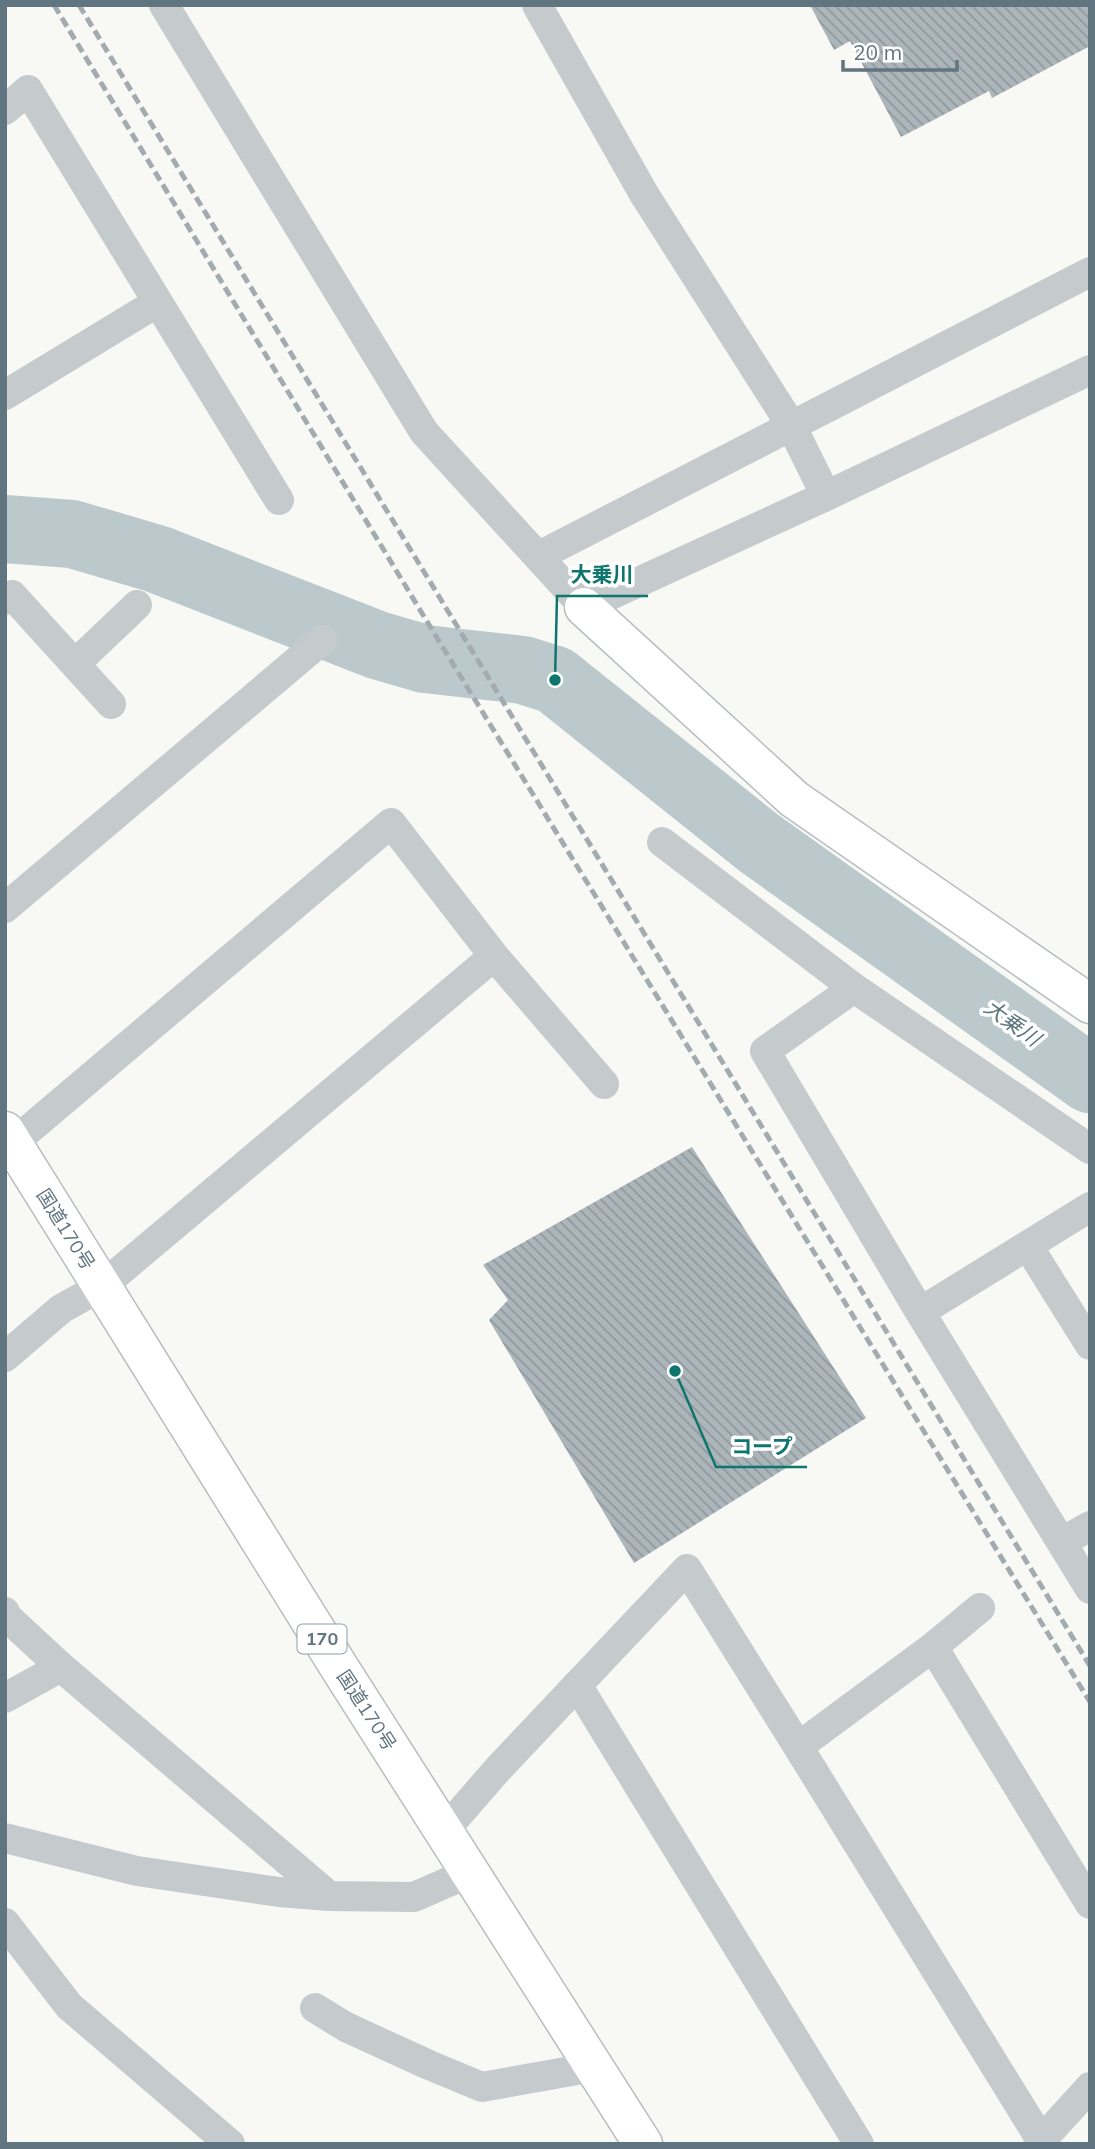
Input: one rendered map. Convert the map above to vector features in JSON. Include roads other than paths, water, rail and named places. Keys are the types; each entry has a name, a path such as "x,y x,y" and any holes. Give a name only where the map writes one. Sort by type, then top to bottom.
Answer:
{"main road":[{"path":"583,607 794,799 1090,1004"},
{"name":"国道170号","path":"11,1152 102,1286 643,2144"}],"street":[{"path":"164,5 424,432 583,607 1090,370"},
{"path":"537,5 644,194 791,425 825,496"},
{"path":"5,110 28,90 279,500"},
{"path":"539,556 1090,272"},
{"path":"5,395 158,302"},
{"path":"5,600 12,595 111,704"},
{"path":"75,664 137,605"},
{"path":"5,908 322,640"},
{"path":"11,1152 391,823 494,956 604,1084"},
{"path":"662,842 854,988 1090,1149"},
{"path":"5,1357 61,1309 102,1286 494,956"},
{"path":"854,988 765,1051 920,1312 1090,1589"},
{"path":"920,1312 1090,1207"},
{"path":"1028,1246 1090,1345"},
{"path":"1062,1542 1090,1526"},
{"path":"444,1830 687,1569 1039,2142 1090,2087"},
{"path":"797,1745 933,1647 981,1608"},
{"path":"5,1612 7,1617 61,1667 329,1896"},
{"path":"933,1647 1090,1904"},
{"path":"5,1698 61,1667"},
{"path":"577,1685 859,2144"},
{"path":"5,1838 137,1871 279,1892 329,1896 414,1897 471,1872"},
{"path":"5,1923 69,2006 230,2144"},
{"path":"315,2008 358,2032 482,2087 594,2067"}],"waterway":[{"name":"大乗川","path":"5,529 72,534 157,559 377,645 425,659 523,670 555,680 759,843 1090,1079"}],"railway":[{"path":"54,5 434,633 1090,1702"},
{"path":"79,5 1090,1666"}],"place":[{"name":"大乗川","path":"555,680"},
{"name":"コープ","path":"675,1371"}]}
